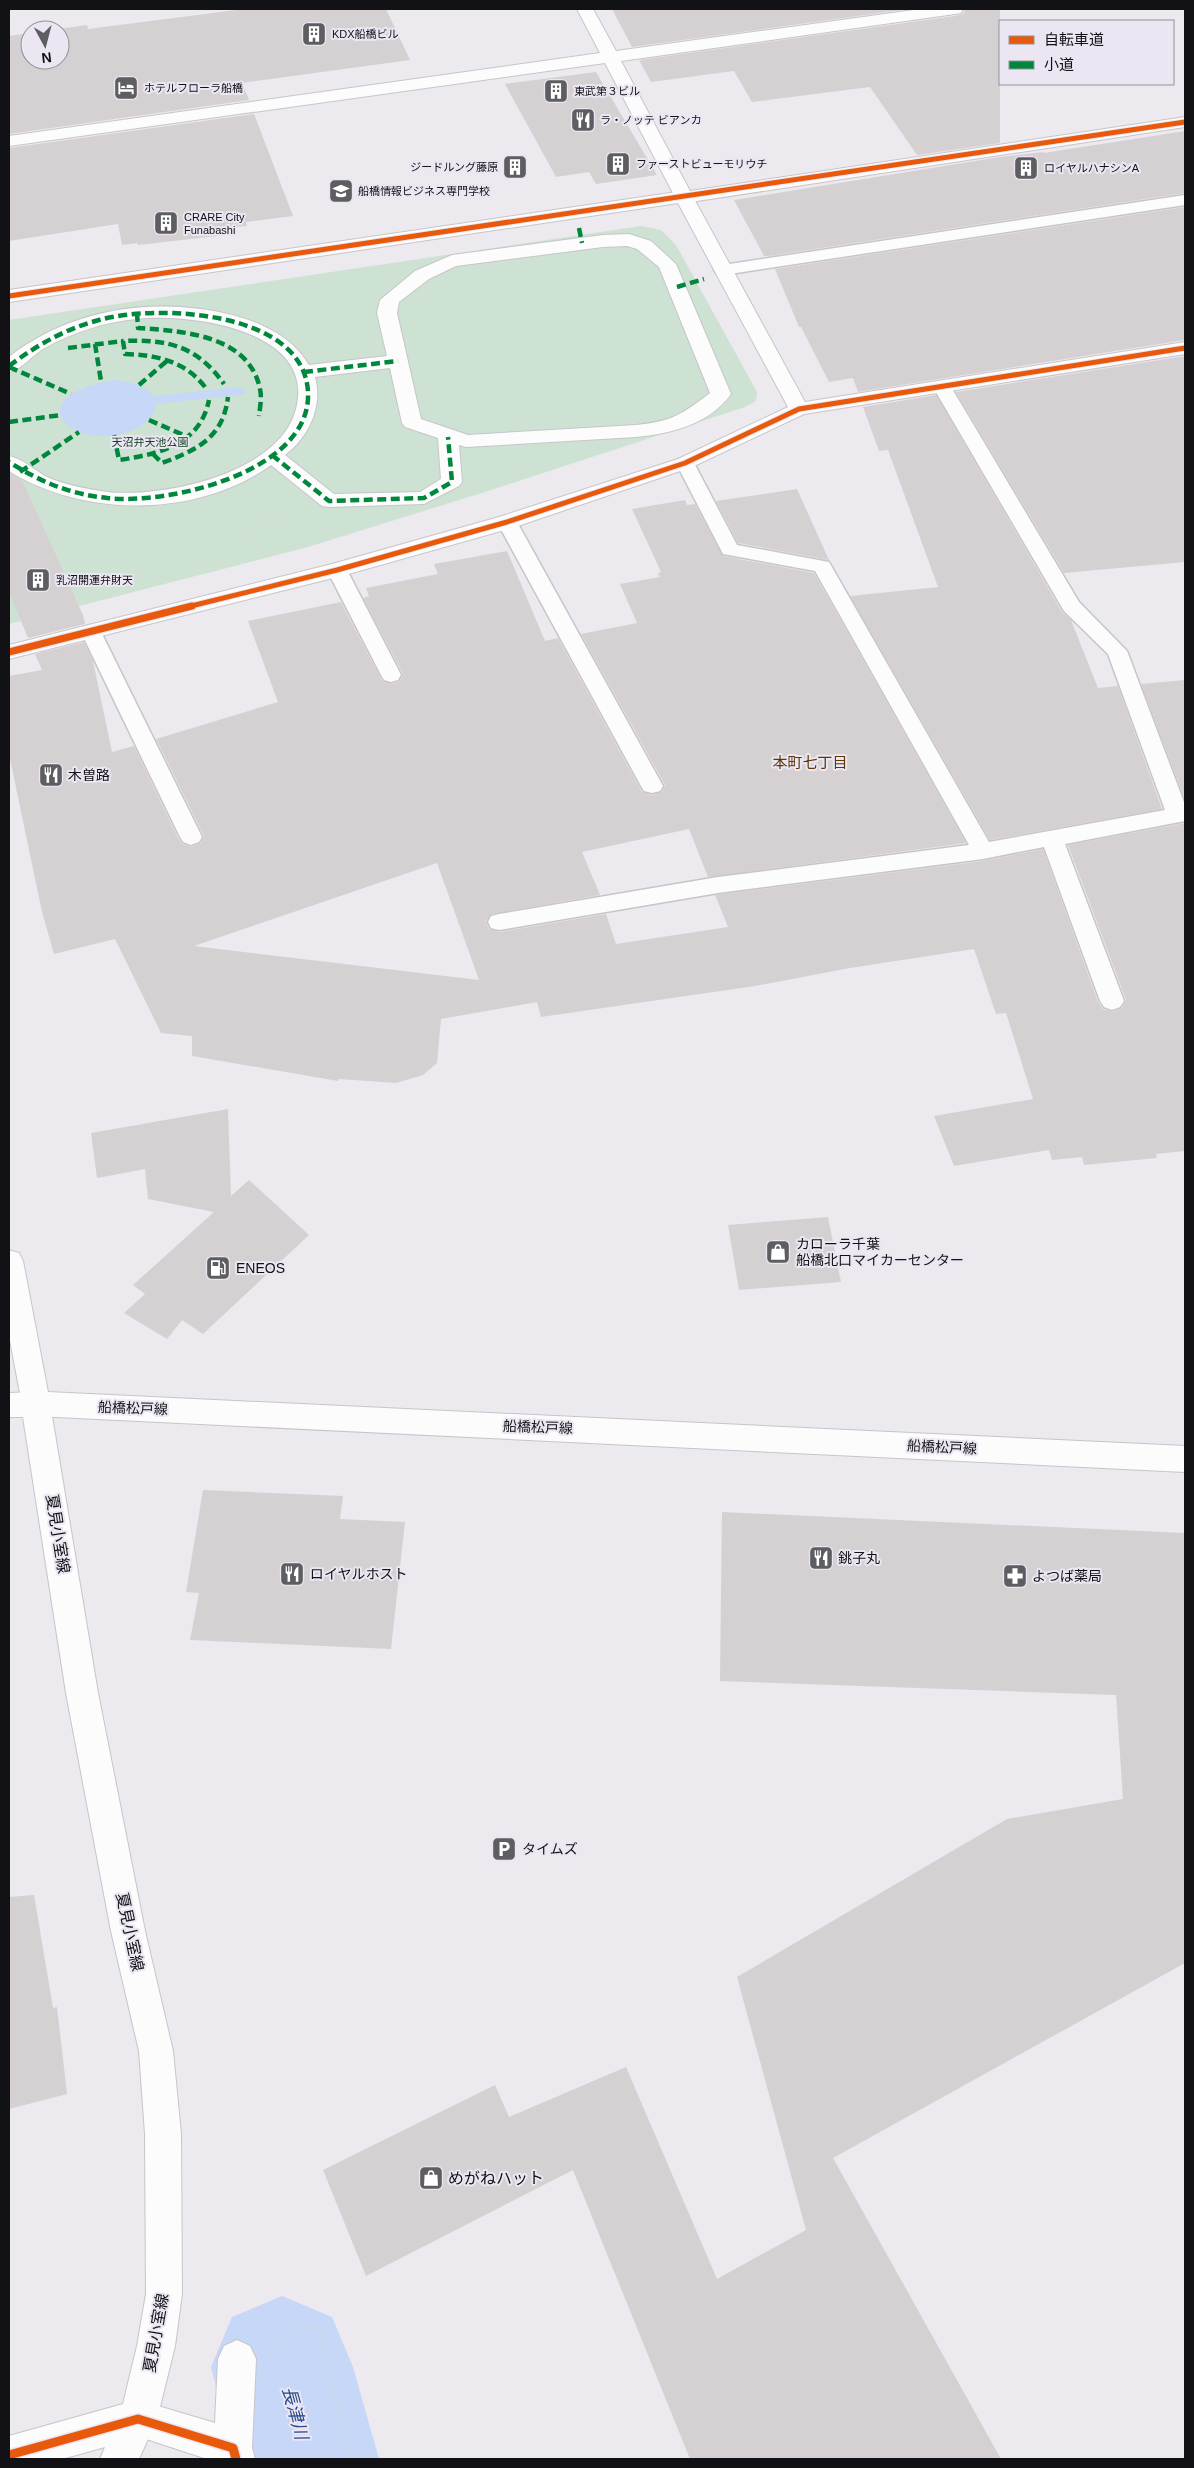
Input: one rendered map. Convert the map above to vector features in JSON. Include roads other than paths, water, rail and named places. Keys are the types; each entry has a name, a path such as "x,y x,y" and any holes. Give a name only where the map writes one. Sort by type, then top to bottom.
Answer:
{"street":[{"path":"584,9 799,408"},
{"path":"9,141 955,9"},
{"path":"9,296 1185,122"},
{"path":"629,240 644,245 667,264 721,394 710,405 688,420 655,429 486,441 466,441 448,437 412,423 387,313 390,300 422,275 452,261 603,241 629,240"},
{"path":"9,366 46,339 74,327 105,318 137,313 177,312 215,316 265,334 288,351 304,372 308,393 305,415 298,429 272,455 239,476 199,490 158,497 122,499 87,496 55,488 27,475 9,462"},
{"path":"9,652 337,570 507,522 685,464 799,408 1185,348"},
{"path":"304,372 398,361"},
{"path":"272,455 329,501 424,498 452,482 448,437"},
{"path":"9,1260 22,1404"},
{"name":"船橋松戸線","path":"22,1404 1185,1459"},
{"name":"夏見小室線","path":"22,1404 82,1693 128,1931 156,2051 163,2134 164,2294 156,2346 138,2419 119,2459"},
{"path":"9,2455 138,2419 235,2454 237,2359"}],"lane":[{"path":"723,270 1185,200"},
{"path":"499,922 718,885 983,851 1182,814 1117,651 1071,606 942,387"},
{"path":"685,464 730,550 822,566 983,851"},
{"path":"507,522 652,786"},
{"path":"337,570 391,675"},
{"path":"92,632 191,837"},
{"path":"1052,838 1112,1001"}],"water":[{"path":"115,380 142,386 152,394 156,407 142,425 118,435 104,436 79,432 69,426 61,416 60,408 64,400 84,388"}],"waterway":[{"path":"156,400 240,391"},
{"name":"長津川","path":"282,2367 307,2459"}],"place":[{"name":"KDX船橋ビル","path":"314,34"},
{"name":"ホテルフローラ船橋","path":"126,88"},
{"name":"東武第３ビル","path":"556,91"},
{"name":"ラ・ノッテ ビアンカ","path":"583,120"},
{"name":"ファーストビューモリウチ","path":"618,164"},
{"name":"ジードルング藤原","path":"515,167"},
{"name":"ロイヤルハナシンA","path":"1026,168"},
{"name":"船橋情報ビジネス専門学校","path":"341,191"},
{"name":"CRARE City Funabashi","path":"166,223"},
{"name":"乳沼開運弁財天","path":"38,580"},
{"name":"木曽路","path":"51,775"},
{"name":"カローラ千葉 船橋北口マイカーセンター","path":"778,1252"},
{"name":"ENEOS","path":"218,1268"},
{"name":"銚子丸","path":"821,1558"},
{"name":"ロイヤルホスト","path":"292,1574"},
{"name":"よつば薬局","path":"1015,1576"},
{"name":"タイムズ","path":"504,1849"},
{"name":"めがねハット","path":"431,2178"}],"district":[{"name":"本町七丁目","path":"810,762"}],"park label":[{"name":"天沼弁天池公園","path":"150,442"}]}
